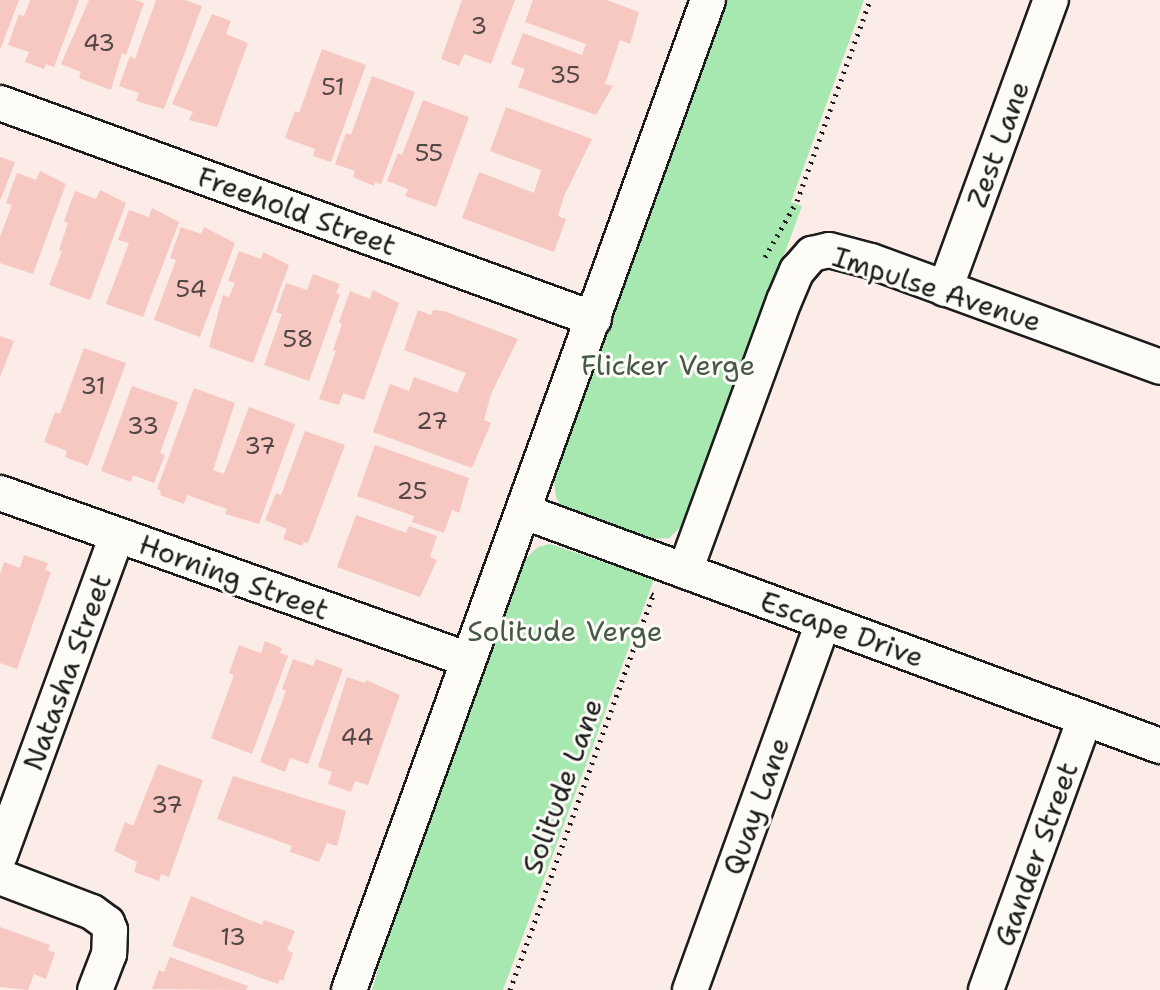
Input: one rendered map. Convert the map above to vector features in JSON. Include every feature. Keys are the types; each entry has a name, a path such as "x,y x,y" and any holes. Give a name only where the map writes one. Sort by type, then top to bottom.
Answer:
{"street":[{"path":"350,981 525,512 708,0"},
{"name":"Zest Lane","path":"945,289 1051,0"},
{"name":"Freehold Street","path":"0,103 594,319"},
{"name":"Impulse Avenue","path":"685,571 784,301 804,260 820,251 841,252 1160,367"},
{"name":"Horning Street","path":"0,493 468,660"},
{"name":"Escape Drive","path":"525,512 1160,746"},
{"name":"Natasha Street","path":"0,855 117,535"},
{"name":"Quay Lane","path":"690,990 823,622"},
{"name":"Gander Street","path":"986,990 1085,718"},
{"path":"0,877 92,912 107,923 109,954 95,990"}],"path":[{"path":"797,201 870,0"},
{"name":"Solitude Lane","path":"510,990 653,595"}],"green space":[{"name":"Flicker Verge","path":"725,0 864,0 791,202 802,206 687,521 669,538 644,539 563,508 556,497 553,473"},
{"name":"Solitude Verge","path":"550,544 654,579 503,990 372,990 392,920 520,564 538,547"}],"building":[{"path":"0,0 19,0 0,50"},
{"path":"30,0 79,0 54,67 46,64 44,69 25,62 29,52 8,45 19,14 24,16"},
{"path":"89,0 135,0 144,3 126,55 122,53 111,90 79,78 81,72 61,64"},
{"path":"156,0 185,0 202,6 164,109 136,101 139,93 119,86 130,56 135,59"},
{"path":"462,0 515,0 491,64 464,54 459,66 441,59"},
{"path":"533,0 607,0 639,12 630,44 620,40 605,84 613,86 596,115 518,87 525,69 511,64 523,33 582,55 586,44 525,22"},
{"path":"212,14 231,21 226,34 248,43 217,127 189,120 193,112 172,104"},
{"path":"322,49 366,65 331,162 313,156 315,149 285,138 295,111 299,113"},
{"path":"372,76 415,92 381,184 375,182 374,186 353,177 355,171 335,164 346,133 351,135"},
{"path":"423,100 469,117 436,207 405,196 408,189 387,181 398,153 402,155"},
{"path":"506,107 592,139 564,196 558,216 566,219 554,252 462,218 479,172 534,193 541,170 490,151"},
{"path":"0,157 15,162 0,201"},
{"path":"40,171 66,184 33,274 0,263 0,237 12,205 6,203 17,173 36,180"},
{"path":"100,190 126,203 90,300 49,285 62,251 59,250 68,223 64,221 75,191 96,199"},
{"path":"152,208 179,222 143,317 106,304 129,243 118,240 129,210 149,217"},
{"path":"181,227 201,234 204,227 235,243 200,337 154,320 176,260 170,258"},
{"path":"239,251 261,259 263,252 289,265 253,363 209,347 223,295 229,297 235,283 228,281"},
{"path":"313,274 340,284 336,293 340,294 309,381 264,365 282,314 276,312 286,283 307,290"},
{"path":"373,290 399,303 364,400 343,393 339,405 319,399 336,351 333,350 342,324 339,322 350,291 370,299"},
{"path":"418,310 431,315 433,310 444,311 518,339 491,394 484,420 491,423 472,468 373,432 390,384 409,391 414,377 457,393 466,373 404,350"},
{"path":"0,336 14,341 0,377"},
{"path":"84,348 126,363 88,466 65,457 67,451 44,442 55,412 60,414"},
{"path":"132,386 178,402 160,453 165,455 154,483 133,475 131,482 101,471"},
{"path":"194,388 235,403 213,470 224,474 249,407 295,424 259,524 225,514 227,509 187,495 184,504 160,495 161,491 157,489"},
{"path":"305,431 345,445 308,543 304,542 302,546 283,539 287,529 265,520 276,493 281,495"},
{"path":"375,445 469,478 459,513 452,510 444,533 412,522 414,516 357,496"},
{"path":"356,515 406,533 409,526 437,536 430,557 437,560 420,597 337,567"},
{"path":"24,555 48,563 45,570 51,572 17,669 0,663 0,574 4,562 20,568"},
{"path":"265,641 282,648 280,653 288,656 252,754 211,738 234,675 229,673 239,645 261,653"},
{"path":"293,659 313,666 316,659 343,669 308,764 290,758 285,772 260,762 286,691 282,689"},
{"path":"347,677 365,683 366,680 400,695 368,785 355,781 351,792 328,784 332,772 318,767"},
{"path":"158,764 203,780 169,877 161,874 159,881 134,872 137,862 114,851 125,822 133,826"},
{"path":"233,776 346,811 337,846 327,843 319,862 290,852 292,846 217,819"},
{"path":"191,896 262,925 264,920 295,931 287,950 293,953 283,981 280,979 278,984 172,946"},
{"path":"0,927 50,945 48,950 55,953 46,979 34,974 28,990 0,987"},
{"path":"170,957 248,986 246,990 152,989 159,970 164,972"}]}
